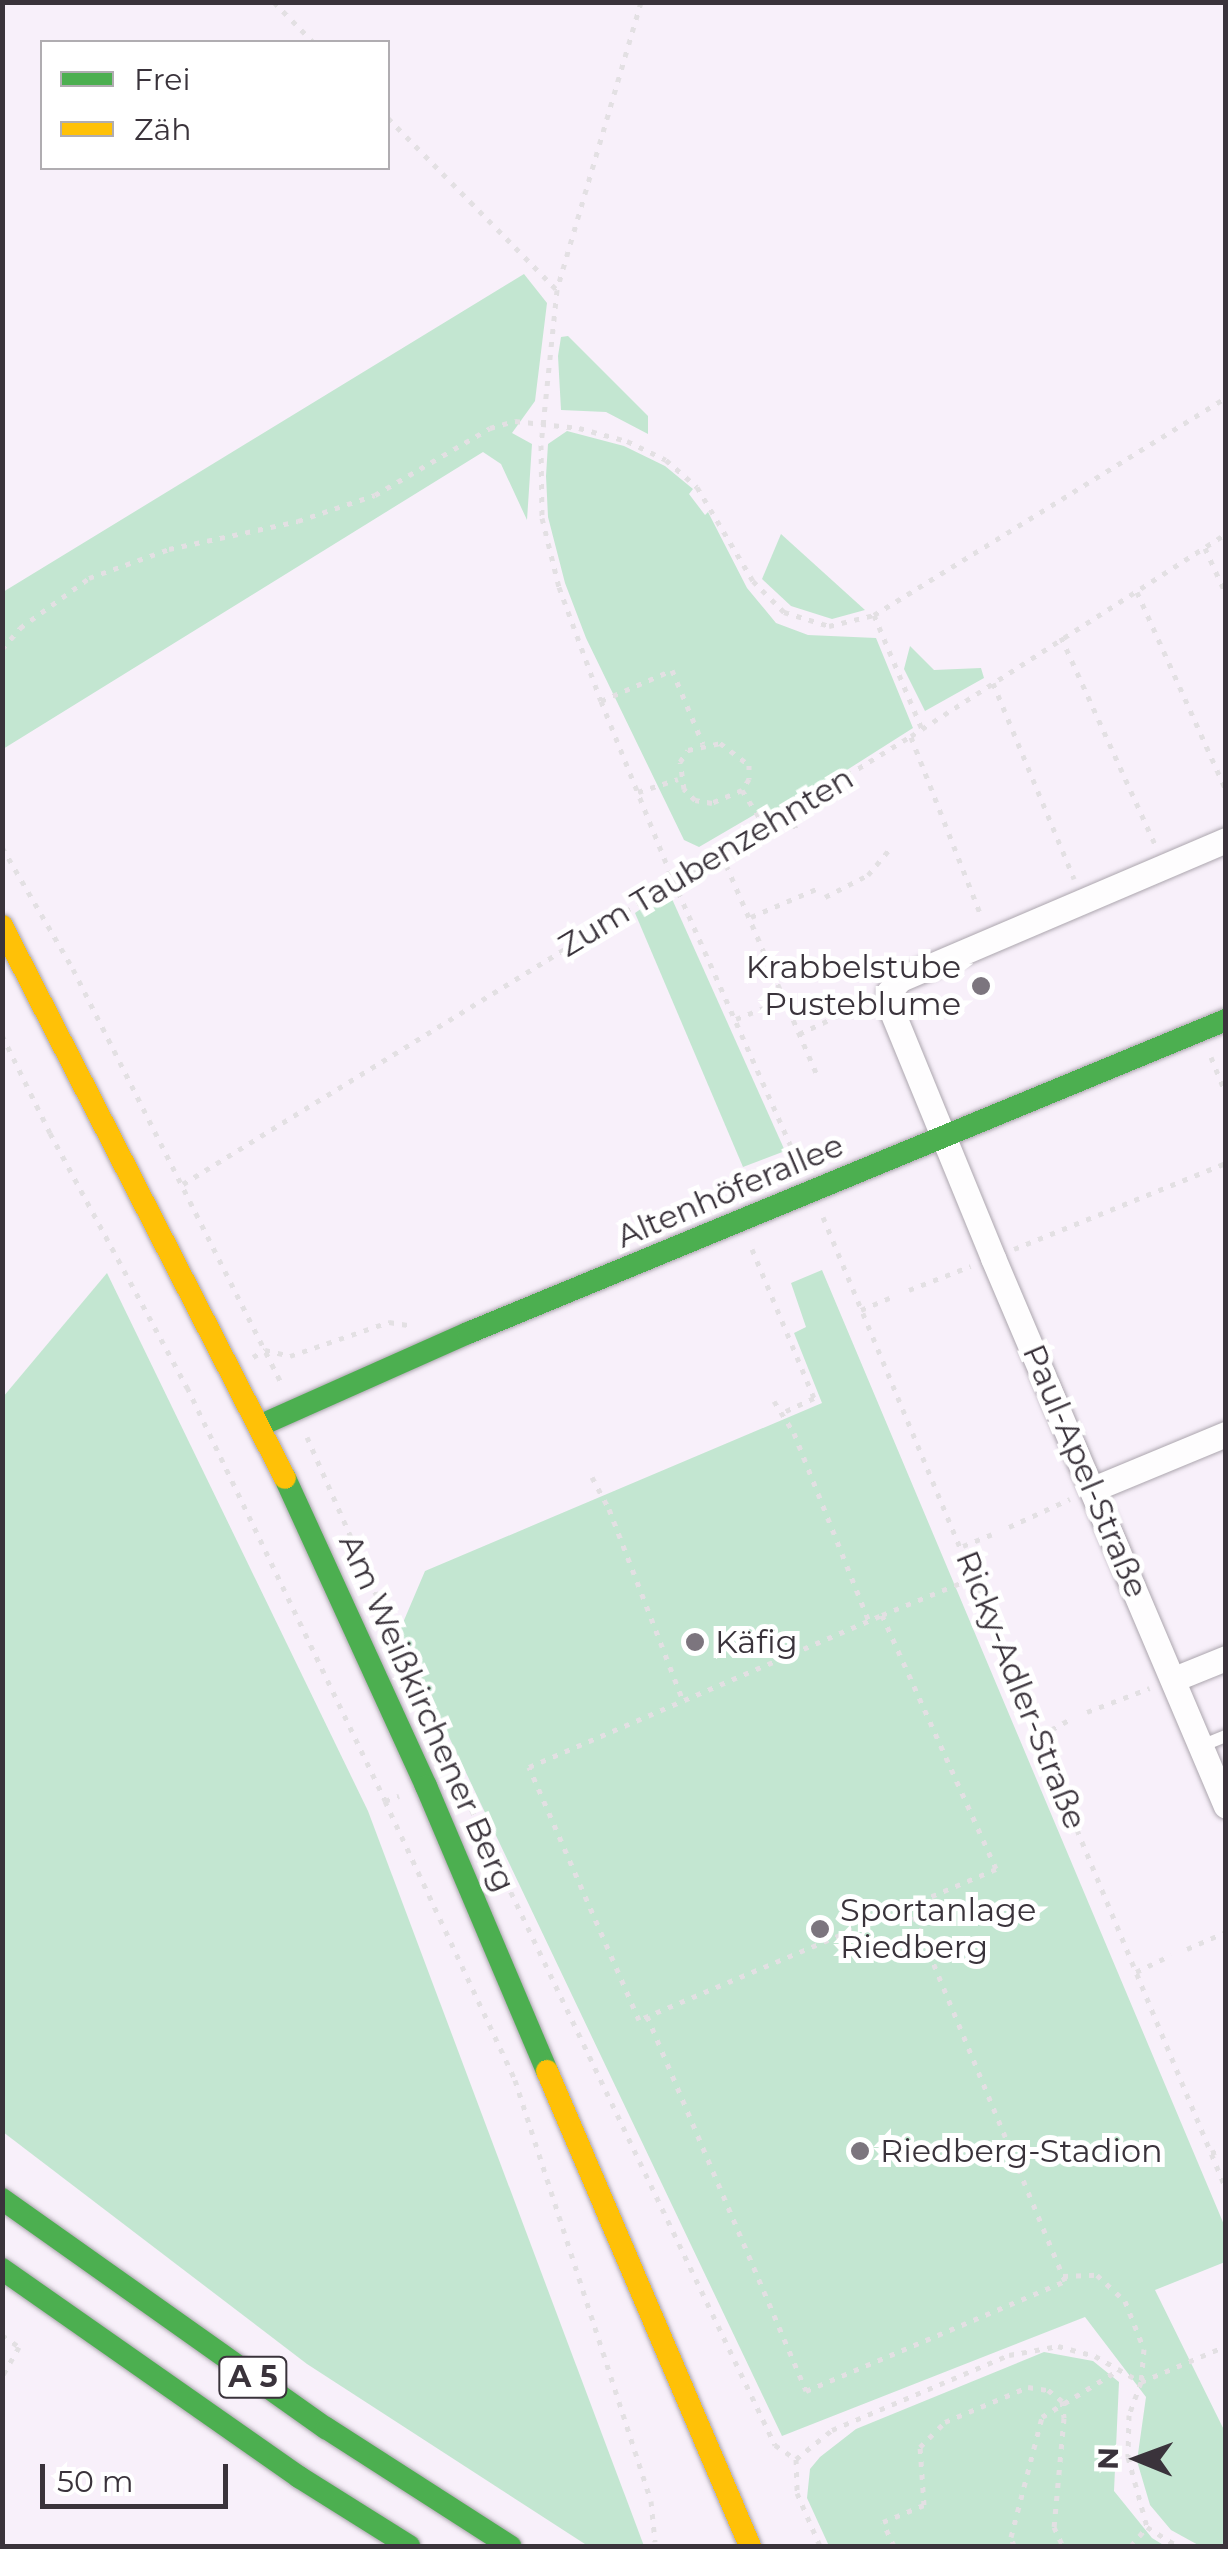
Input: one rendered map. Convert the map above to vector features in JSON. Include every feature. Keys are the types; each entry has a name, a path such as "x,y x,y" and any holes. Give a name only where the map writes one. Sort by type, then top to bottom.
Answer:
{"main road":[{"name":"Am Weißkirchener Berg","path":"2,926 261,1425 426,1786 750,2546"},
{"name":"Altenhöferallee","path":"261,1425 468,1333 1226,1020"},
{"name":"A 5","path":"2,2199 326,2428 510,2546"},
{"name":"A 5","path":"2,2269 299,2477 409,2546"}],"street":[{"path":"890,992 900,979 1226,840"},
{"name":"Paul-Apel-Straße","path":"890,992 891,1010 992,1258 1226,1806"},
{"path":"1093,1489 1226,1434"},
{"path":"1174,1680 1226,1658"}],"lane":[{"path":"1201,1746 1226,1736"}],"path":[{"path":"274,2 311,40"},
{"name":"Ricky-Adler-Straße","path":"641,2 557,290 543,424 542,518 560,587 673,880 963,1546 1226,2189"},
{"path":"390,120 557,290"},
{"path":"2,649 20,628 89,578 169,549 298,522 375,495 490,428 516,421 627,441 666,460 697,487 753,581 784,612 829,626 874,614 1224,402"},
{"name":"Zum Taubenzehnten","path":"183,1184 911,736 1226,534"},
{"path":"1205,548 1226,594"},
{"path":"1137,591 1226,790"},
{"path":"874,614 922,729"},
{"path":"1061,637 1164,865"},
{"path":"602,701 672,670 704,745"},
{"path":"993,684 1083,900"},
{"path":"911,736 991,939"},
{"path":"720,743 749,765 749,779 742,790 712,804 696,800 679,778 680,762 688,750 704,745 720,743"},
{"path":"638,792 679,778"},
{"path":"742,790 764,825"},
{"path":"789,812 796,829"},
{"path":"2,847 72,969 296,1410 400,1650"},
{"path":"825,897 868,874 889,850"},
{"path":"720,852 819,1079"},
{"path":"751,917 821,887"},
{"path":"799,1034 890,992"},
{"path":"736,1019 785,1000"},
{"path":"2,1035 50,1133 187,1387 515,2080 651,2501 655,2542"},
{"path":"1210,1054 1226,1094"},
{"path":"909,1290 1226,1163"},
{"path":"752,1249 814,1398 782,1413"},
{"path":"861,1310 892,1297"},
{"path":"265,1350 290,1356 389,1322"},
{"path":"774,1402 869,1620"},
{"path":"592,1477 683,1701"},
{"path":"1009,1527 1093,1489"},
{"path":"963,1546 992,1534"},
{"path":"882,1615 996,1869 638,2020 529,1768 869,1620 975,1577"},
{"path":"1087,1712 1174,1680"},
{"path":"1040,1736 1071,1719"},
{"path":"385,1802 426,1786"},
{"path":"462,1790 775,2445 796,2459"},
{"path":"647,2016 806,2391 1065,2281 910,1906"},
{"path":"1187,1949 1226,1932"},
{"path":"1136,1972 1171,1956"},
{"path":"1211,2153 1226,2148"},
{"path":"1063,2276 1097,2276 1125,2301 1144,2349 1140,2382 1129,2415 1128,2457 1147,2527 1178,2546"},
{"path":"2,2335 19,2348 2,2377"},
{"path":"796,2459 832,2430 1009,2354 1058,2346 1120,2369 1140,2382"},
{"path":"1140,2382 1226,2346"},
{"path":"1014,2546 1011,2537 1042,2418 1062,2401 1120,2369"},
{"path":"894,2546 883,2522 924,2505 920,2447 945,2422 1028,2388 1048,2390 1062,2401 1064,2418 1054,2527 1063,2546"},
{"path":"796,2459 797,2493 820,2546"},
{"path":"1132,2546 1147,2527"}],"green space":[{"path":"524,274 547,303 535,401 512,433 532,444 527,520 501,464 483,452 3,749 3,592"},
{"path":"568,336 648,416 648,434 606,412 561,410 558,356 561,337"},
{"path":"567,431 624,446 665,466 693,489 689,494 705,515 708,512 747,588 776,623 808,635 876,638 913,728 765,822 759,812 699,847 684,840 586,638 565,583 548,517 546,476 548,444"},
{"path":"781,534 865,610 832,619 791,606 762,579"},
{"path":"910,646 934,670 981,668 984,678 925,711 904,669"},
{"path":"668,890 785,1151 743,1167 635,913"},
{"name":"Sportanlage Riedberg","path":"822,1270 1225,2227 1225,2262 1155,2290 1225,2432 1225,2546 1200,2546 1171,2530 1150,2505 1137,2461 1146,2397 1085,2317 782,2436 399,1632 425,1571 822,1403 794,1333 806,1327 791,1283"},
{"path":"107,1273 368,1811 644,2546 588,2546 307,2364 3,2132 3,1397"},
{"path":"1044,2352 1093,2361 1119,2382 1114,2491 1152,2538 1165,2546 829,2546 807,2498 810,2469 820,2457 856,2429"}],"traffic: fast":[{"path":"261,1425 468,1333 1226,1020"},
{"path":"285,1478 426,1786 547,2071"},
{"path":"2,2199 326,2428 510,2546"},
{"path":"2,2269 299,2477 409,2546"}],"traffic: slow":[{"path":"2,926 285,1478"},
{"path":"547,2071 750,2546"}],"place":[{"name":"Krabbelstube Pusteblume","path":"981,986"},
{"name":"Käfig","path":"695,1642"},
{"name":"Sportanlage Riedberg","path":"820,1929"},
{"name":"Riedberg-Stadion","path":"860,2151"}]}
